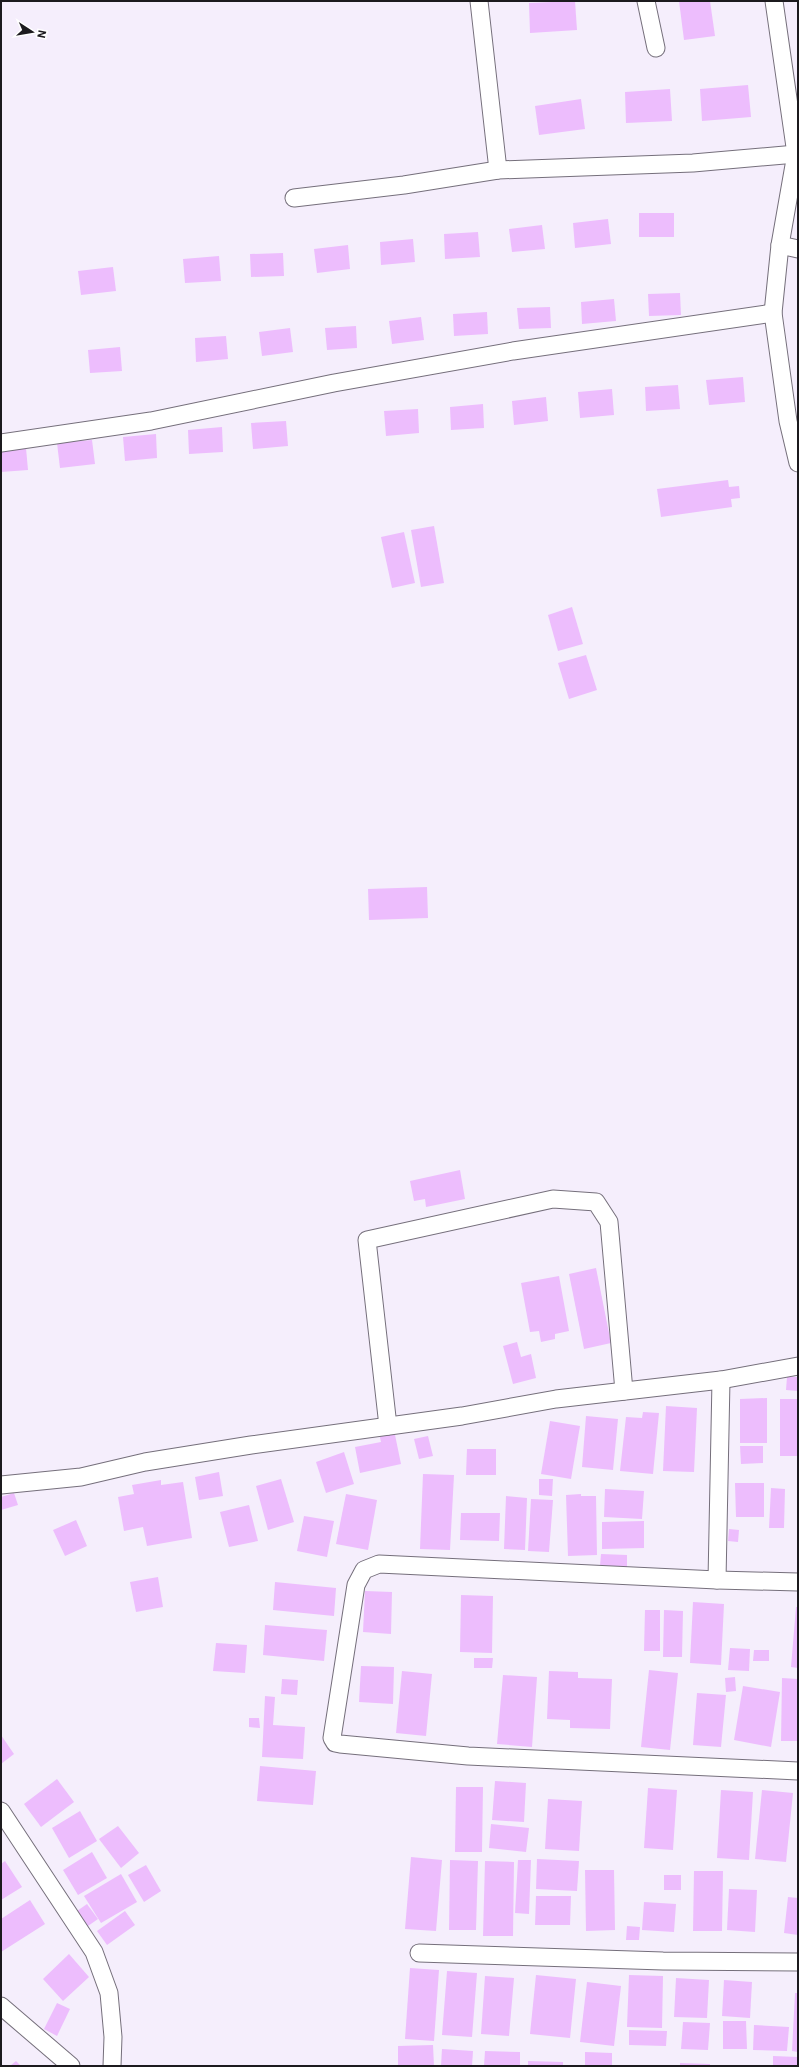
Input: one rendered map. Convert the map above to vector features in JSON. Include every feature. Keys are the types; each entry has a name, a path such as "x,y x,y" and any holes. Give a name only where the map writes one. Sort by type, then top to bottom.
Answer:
{"street":[{"path":"479,1 498,170"},
{"path":"646,1 656,48"},
{"path":"774,1 796,154 780,245 773,313 793,423 798,463"},
{"path":"294,198 404,185 498,170 686,164 796,154"},
{"path":"780,245 798,249"},
{"path":"1,443 151,421 334,383 513,351 773,313"},
{"path":"388,1426 367,1240 553,1199 596,1202 609,1222 624,1391"},
{"path":"1,1485 81,1477 145,1462 236,1447 462,1416 556,1399 721,1380 798,1366"},
{"path":"717,1580 721,1380"},
{"path":"798,1582 717,1580 378,1564 364,1570 356,1585 332,1738 335,1743 340,1744 468,1756 798,1770"},
{"path":"1,1811 94,1952 110,1993 113,2037 112,2066"},
{"path":"419,1953 663,1961 798,1962"},
{"path":"1,2006 71,2066"}],"building":[{"path":"575,1 577,30 530,33 529,3"},
{"path":"679,1 710,1 715,36 684,40"},
{"path":"748,85 751,117 702,121 700,89"},
{"path":"670,89 672,121 626,123 625,92"},
{"path":"581,99 585,129 539,135 535,106"},
{"path":"639,213 674,213 674,237 639,237"},
{"path":"608,219 611,244 575,248 573,223"},
{"path":"542,225 545,249 512,252 509,229"},
{"path":"478,232 480,257 445,259 444,234"},
{"path":"413,239 415,262 381,265 380,242"},
{"path":"348,245 350,269 317,273 314,249"},
{"path":"283,253 284,276 251,277 250,254"},
{"path":"219,256 221,281 185,283 183,259"},
{"path":"113,267 116,291 81,295 78,271"},
{"path":"680,293 681,315 649,316 648,294"},
{"path":"614,299 616,321 582,324 581,302"},
{"path":"550,307 551,328 519,329 517,308"},
{"path":"487,312 488,334 454,336 453,314"},
{"path":"421,317 424,340 392,344 389,321"},
{"path":"356,326 357,348 327,350 325,328"},
{"path":"290,328 293,352 262,356 259,332"},
{"path":"226,336 228,359 196,362 195,338"},
{"path":"120,347 122,371 90,373 88,350"},
{"path":"743,377 745,402 709,405 706,380"},
{"path":"678,385 680,409 646,411 645,387"},
{"path":"612,389 614,415 580,418 578,392"},
{"path":"546,397 548,421 514,425 512,401"},
{"path":"483,404 484,428 451,430 450,407"},
{"path":"418,409 419,433 386,436 384,411"},
{"path":"286,421 288,446 253,449 251,423"},
{"path":"222,427 223,452 189,454 188,430"},
{"path":"156,434 157,458 125,461 123,437"},
{"path":"92,440 95,464 60,468 57,443"},
{"path":"26,448 28,470 1,472 1,450"},
{"path":"728,480 729,487 739,486 740,498 731,499 732,507 661,517 657,489"},
{"path":"434,526 444,583 421,587 411,530"},
{"path":"404,532 415,583 392,588 381,537"},
{"path":"572,607 583,644 558,651 548,615"},
{"path":"586,655 597,690 569,699 558,663"},
{"path":"427,887 428,918 369,920 368,889"},
{"path":"460,1170 465,1199 426,1207 425,1199 414,1201 410,1181"},
{"path":"596,1268 611,1343 584,1349 569,1274"},
{"path":"559,1276 569,1331 555,1334 555,1339 541,1342 539,1331 530,1332 521,1283"},
{"path":"517,1342 521,1357 531,1354 536,1378 513,1384 503,1346"},
{"path":"787,1377 798,1377 798,1391 786,1390"},
{"path":"767,1398 767,1443 740,1443 740,1399"},
{"path":"780,1399 798,1399 798,1456 780,1456"},
{"path":"666,1406 697,1408 694,1472 663,1471"},
{"path":"643,1412 659,1413 653,1474 620,1471 626,1417 642,1418"},
{"path":"586,1416 618,1419 613,1470 582,1467"},
{"path":"550,1421 580,1426 571,1479 541,1474"},
{"path":"394,1430 401,1464 360,1473 355,1447 381,1442 379,1433"},
{"path":"428,1436 433,1456 419,1459 414,1439"},
{"path":"740,1446 763,1446 763,1463 741,1464"},
{"path":"467,1449 496,1449 496,1475 466,1475"},
{"path":"344,1452 354,1484 326,1493 316,1462"},
{"path":"219,1472 223,1496 199,1500 195,1477"},
{"path":"423,1474 454,1475 450,1550 420,1549"},
{"path":"281,1479 294,1522 268,1530 256,1486"},
{"path":"539,1479 553,1479 552,1496 539,1495"},
{"path":"161,1480 161,1485 183,1482 192,1538 147,1546 143,1527 124,1531 118,1497 134,1494 132,1485"},
{"path":"735,1483 764,1483 764,1517 736,1517"},
{"path":"771,1488 785,1489 784,1528 769,1528"},
{"path":"605,1489 644,1491 642,1519 604,1517"},
{"path":"14,1493 18,1505 1,1510 1,1497"},
{"path":"346,1494 377,1500 368,1550 336,1544"},
{"path":"581,1494 581,1496 596,1496 597,1555 568,1556 566,1495"},
{"path":"506,1496 527,1498 525,1550 504,1549"},
{"path":"531,1499 553,1500 549,1552 528,1551"},
{"path":"249,1505 258,1541 229,1547 220,1512"},
{"path":"461,1513 500,1513 499,1541 460,1540"},
{"path":"304,1516 334,1521 327,1557 297,1551"},
{"path":"76,1520 87,1546 65,1556 53,1530"},
{"path":"644,1521 644,1548 602,1549 602,1522"},
{"path":"729,1529 739,1530 738,1542 728,1541"},
{"path":"601,1554 627,1555 627,1568 600,1566"},
{"path":"158,1577 163,1607 136,1612 130,1582"},
{"path":"275,1582 336,1588 334,1616 273,1610"},
{"path":"365,1591 392,1592 391,1634 363,1632"},
{"path":"461,1595 493,1596 492,1653 460,1652"},
{"path":"693,1602 724,1604 721,1665 690,1663"},
{"path":"796,1607 798,1607 798,1668 791,1667"},
{"path":"645,1610 660,1610 660,1651 644,1651"},
{"path":"664,1610 683,1611 682,1657 663,1657"},
{"path":"265,1625 327,1630 324,1661 263,1655"},
{"path":"216,1643 247,1645 245,1673 213,1671"},
{"path":"730,1648 750,1649 749,1671 728,1670"},
{"path":"754,1650 769,1650 769,1661 753,1661"},
{"path":"474,1658 493,1658 492,1668 474,1668"},
{"path":"361,1666 394,1667 393,1704 359,1702"},
{"path":"649,1670 678,1673 670,1750 641,1747"},
{"path":"402,1671 432,1674 426,1736 396,1733"},
{"path":"549,1671 578,1672 578,1678 612,1679 610,1729 570,1728 570,1720 547,1719"},
{"path":"503,1675 537,1677 532,1747 497,1744"},
{"path":"735,1677 736,1691 726,1692 725,1678"},
{"path":"782,1678 798,1679 798,1741 781,1741"},
{"path":"282,1679 298,1680 297,1695 281,1694"},
{"path":"743,1686 780,1692 771,1747 734,1740"},
{"path":"697,1693 726,1695 721,1747 693,1745"},
{"path":"265,1696 275,1697 273,1725 305,1727 303,1759 262,1757"},
{"path":"249,1718 259,1718 260,1728 249,1727"},
{"path":"1,1735 14,1754 1,1764"},
{"path":"260,1766 316,1771 313,1805 257,1801"},
{"path":"57,1779 74,1802 41,1827 24,1804"},
{"path":"495,1781 526,1783 524,1822 492,1820"},
{"path":"456,1787 483,1787 482,1852 455,1852"},
{"path":"648,1788 677,1790 673,1850 644,1848"},
{"path":"721,1790 753,1792 749,1860 717,1858"},
{"path":"762,1790 793,1793 786,1862 755,1859"},
{"path":"548,1799 582,1801 579,1851 545,1849"},
{"path":"80,1811 97,1841 69,1858 52,1828"},
{"path":"491,1824 529,1828 526,1852 489,1848"},
{"path":"118,1826 139,1853 121,1868 99,1839"},
{"path":"92,1852 107,1878 78,1895 63,1870"},
{"path":"411,1857 442,1860 436,1931 405,1929"},
{"path":"537,1859 579,1861 577,1891 536,1889"},
{"path":"450,1860 478,1861 476,1930 449,1930"},
{"path":"518,1860 531,1860 529,1914 515,1913"},
{"path":"5,1861 22,1887 1,1900 1,1864"},
{"path":"485,1861 514,1862 513,1936 483,1936"},
{"path":"146,1865 161,1891 144,1902 128,1875"},
{"path":"585,1870 614,1870 615,1930 586,1931"},
{"path":"694,1871 723,1871 722,1931 693,1931"},
{"path":"121,1874 137,1902 101,1923 84,1896"},
{"path":"664,1875 681,1875 681,1890 664,1890"},
{"path":"729,1889 757,1890 755,1932 727,1930"},
{"path":"536,1896 571,1896 570,1925 535,1925"},
{"path":"788,1897 798,1898 798,1935 784,1933"},
{"path":"30,1900 45,1924 1,1952 1,1919"},
{"path":"644,1902 676,1904 674,1932 642,1930"},
{"path":"87,1904 98,1919 88,1926 77,1911"},
{"path":"125,1911 135,1925 107,1945 97,1931"},
{"path":"627,1926 640,1927 639,1940 626,1940"},
{"path":"69,1954 89,1977 63,2001 43,1979"},
{"path":"410,1968 439,1970 434,2041 405,2039"},
{"path":"447,1971 477,1973 472,2037 442,2035"},
{"path":"536,1975 576,1979 570,2038 530,2034"},
{"path":"629,1975 663,1976 662,2028 627,2027"},
{"path":"485,1976 514,1978 509,2036 481,2034"},
{"path":"676,1978 709,1980 707,2018 674,2017"},
{"path":"724,1980 752,1982 750,2018 722,2016"},
{"path":"587,1982 621,1986 614,2046 580,2042"},
{"path":"795,1993 798,1993 798,2052 792,2051"},
{"path":"57,2003 70,2009 57,2036 44,2029"},
{"path":"723,2021 746,2021 747,2049 723,2049"},
{"path":"683,2022 710,2023 708,2050 681,2049"},
{"path":"754,2025 789,2027 787,2051 753,2050"},
{"path":"629,2030 667,2031 666,2046 629,2045"},
{"path":"433,2045 434,2066 398,2066 398,2046"},
{"path":"442,2049 473,2051 472,2066 441,2066"},
{"path":"485,2051 520,2052 520,2066 484,2066"},
{"path":"585,2052 612,2053 612,2066 585,2066"},
{"path":"773,2056 798,2057 798,2066 773,2066"},
{"path":"16,2061 21,2066 10,2066"},
{"path":"528,2061 563,2062 563,2066 528,2066"},
{"path":"680,2063 710,2064 710,2066 680,2066"}]}
